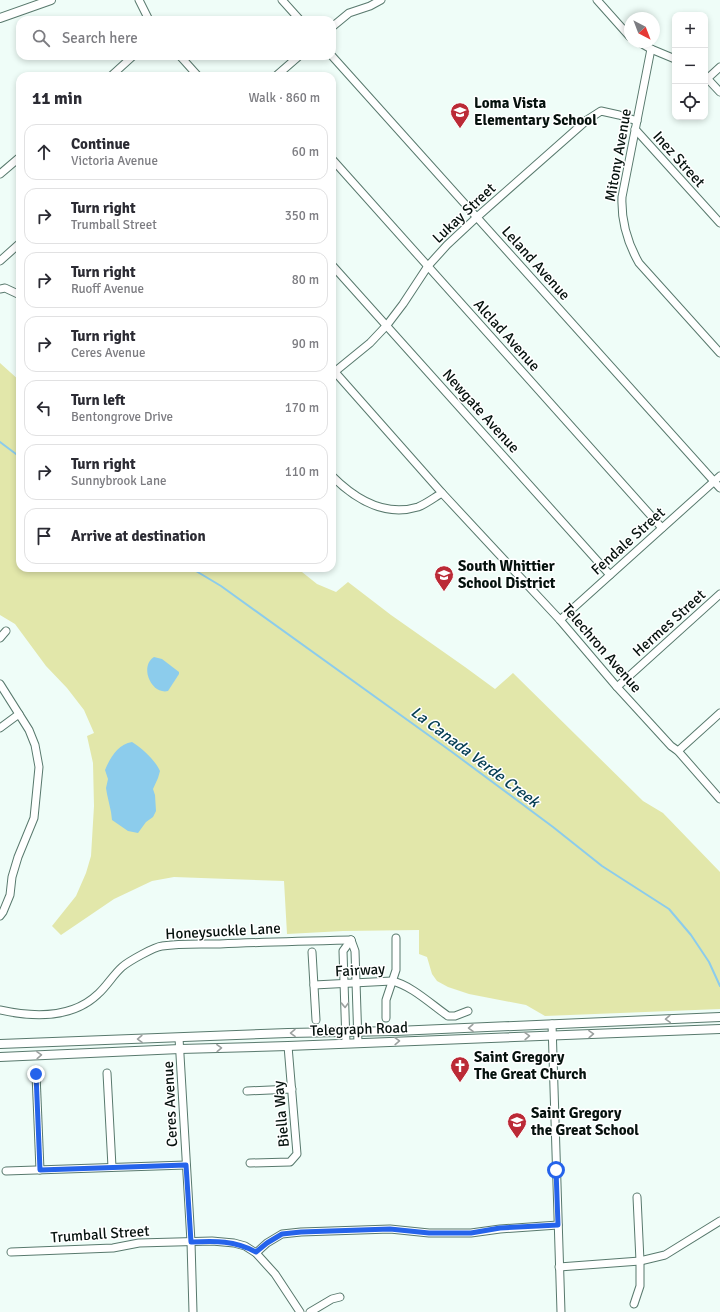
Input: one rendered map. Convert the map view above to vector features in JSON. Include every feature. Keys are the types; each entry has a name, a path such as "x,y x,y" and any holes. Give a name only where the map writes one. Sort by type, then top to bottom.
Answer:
{"main road":[{"path":"0,18 51,0"},
{"name":"Telegraph Road","path":"0,1044 720,1017"},
{"name":"Telegraph Road","path":"0,1057 719,1029"}],"street":[{"path":"139,0 147,16"},
{"path":"282,0 296,16"},
{"path":"336,24 349,13 370,6 381,0"},
{"path":"597,0 624,30"},
{"path":"651,49 672,58"},
{"name":"Mitony Avenue","path":"651,49 622,197 622,216 625,232 639,263 720,353"},
{"path":"115,72 129,60"},
{"path":"184,60 194,72"},
{"path":"281,72 294,60"},
{"name":"Leland Avenue","path":"336,60 477,217 717,478 720,488"},
{"path":"708,76 720,67"},
{"path":"708,80 720,92"},
{"name":"Lukay Street","path":"336,371 370,343 387,325 428,266 447,246 477,217 587,120 600,111 637,121"},
{"name":"Inez Street","path":"635,129 720,223"},
{"path":"0,174 16,160"},
{"name":"Alclad Avenue","path":"336,163 662,528"},
{"path":"0,261 16,247"},
{"name":"Newgate Avenue","path":"336,272 387,325 610,575"},
{"path":"0,288 5,288 16,293"},
{"name":"Telechron Avenue","path":"336,375 442,493 560,620 617,687 671,746 678,751 720,799"},
{"name":"Fendale Street","path":"560,620 717,478"},
{"path":"336,480 361,499 379,508 401,511 420,507 442,493"},
{"name":"Hermes Street","path":"617,687 720,594"},
{"path":"0,638 6,631"},
{"path":"0,684 29,730 36,745 39,767 34,818 18,857 12,877 10,894 0,916"},
{"path":"678,751 720,713"},
{"path":"0,728 19,714"},
{"path":"386,1018 386,1000 396,970 396,938"},
{"path":"351,940 355,951 358,1042"},
{"path":"346,1043 343,951 351,940"},
{"name":"Honeysuckle Lane","path":"0,1010 18,1014 41,1015 65,1012 81,1006 97,995 122,966 161,946 281,941 351,940"},
{"path":"312,952 316,1020"},
{"name":"Fairway","path":"314,985 393,981 399,982 448,1016 455,1016 468,1011"},
{"path":"552,1024 561,1312"},
{"name":"Ceres Avenue","path":"179,1038 191,1242 193,1312"},
{"name":"Biella Way","path":"250,1163 290,1162 297,1154 288,1046"},
{"path":"107,1073 112,1167"},
{"path":"36,1074 40,1170"},
{"path":"247,1091 292,1089"},
{"path":"6,1172 186,1165"},
{"path":"634,1304 640,1286 637,1197"},
{"path":"559,1267 640,1261 665,1255 720,1221"},
{"path":"300,1312 275,1274 256,1252 282,1234 390,1229 429,1233 471,1233 500,1228 558,1225"},
{"name":"Trumball Street","path":"11,1252 113,1248 139,1243 212,1241 234,1243 245,1246 256,1252"},
{"path":"310,1312 332,1299 340,1297"}],"green space":[{"path":"0,363 16,377 16,572 302,572 317,584 336,592 348,582 391,615 495,689 513,673 643,801 663,813 720,872 720,1009 545,1016 526,1005 469,994 448,987 437,981 432,974 427,957 419,954 419,930 343,931 287,934 284,881 174,877 152,881 114,899 61,935 52,926 76,896 86,873 91,856 94,806 93,763 87,736 94,733 84,710 67,688 46,666 15,624 0,615"}],"water":[{"path":"154,657 162,659 179,672 168,691 157,689 149,679 147,667"},
{"path":"132,742 148,755 160,771 153,789 156,811 153,817 146,822 138,833 128,831 112,820 106,788 108,779 105,770 109,761 115,752 127,743"}],"waterway":[{"name":"La Canada Verde Creek","path":"0,442 16,454"},
{"name":"La Canada Verde Creek","path":"198,572 221,586 452,752 553,827 602,866 669,909 691,935 709,962 720,986"}],"place":[{"name":"Loma Vista Elementary School","path":"460,129"},
{"name":"South Whittier School District","path":"444,592"},
{"name":"Saint Gregory The Great Church","path":"460,1083"},
{"name":"Saint Gregory the Great School","path":"517,1139"}],"route":[{"path":"36,1074 40,1170 186,1165 191,1242 212,1241 234,1243 245,1246 256,1252 282,1234 301,1232 390,1229 429,1233 471,1233 500,1228 558,1225 556,1170"}]}
